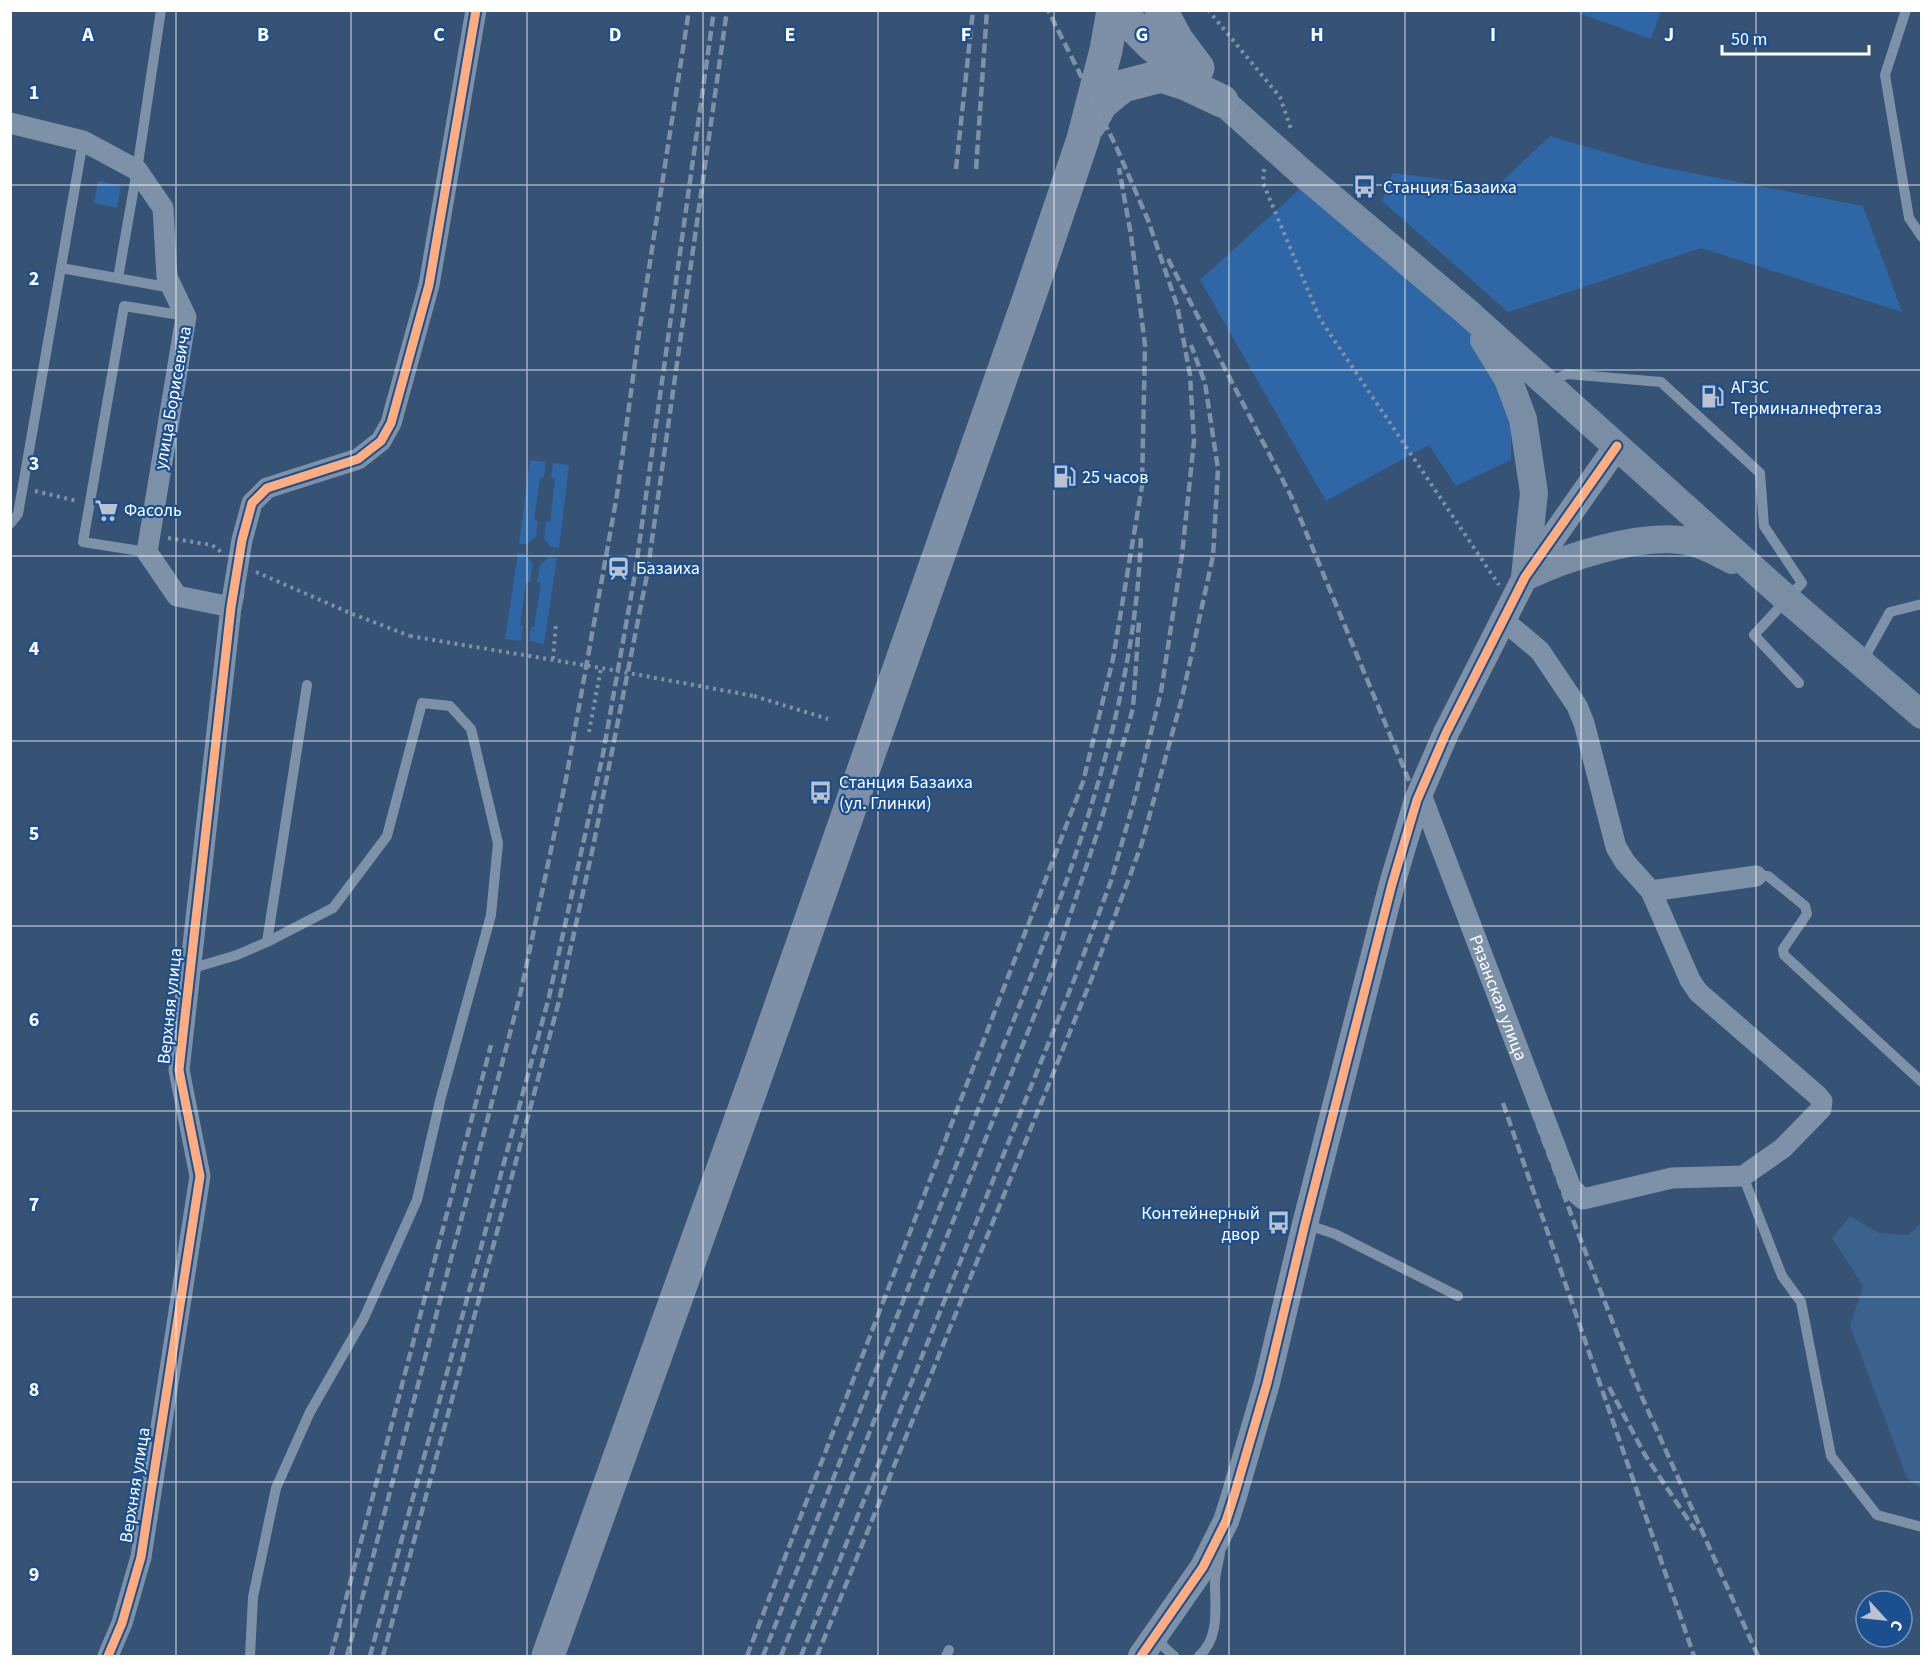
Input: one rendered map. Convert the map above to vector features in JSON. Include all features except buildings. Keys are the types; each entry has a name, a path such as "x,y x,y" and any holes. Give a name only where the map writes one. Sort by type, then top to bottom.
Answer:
{"highway":[{"path":"1161,10 1177,40 1222,101"},
{"path":"549,1656 881,722 1083,139 1106,50 1120,12 1152,45 1222,101"},
{"path":"1083,139 1101,104 1124,86 1161,75 1222,101"}],"main road":[{"path":"1222,101 1299,170 1467,312 1788,600 1922,715"},
{"path":"1467,312 1508,379 1523,419 1534,493 1513,582"},
{"path":"1513,582 1552,564 1644,541 1682,540 1709,548 1759,573"}],"street":[{"path":"147,552 177,597 231,607 242,540 252,503 267,488 358,459 381,441 391,423 429,285 476,10"},
{"name":"улица Борисевича","path":"10,123 83,141 137,170 163,207 167,277 186,316 147,552"},
{"path":"1141,1656 1203,1567 1226,1521 1268,1383 1305,1224 1392,884 1420,792 1502,619 1513,582 1617,446"},
{"name":"Верхняя улица","path":"108,1656 122,1623 141,1557 200,1176 179,1070 231,607"},
{"path":"1502,619 1540,651 1577,705 1584,723 1616,846 1625,862 1651,891 1690,980 1698,992 1822,1101 1821,1109 1783,1148 1743,1176"},
{"name":"Рязанская улица","path":"1420,792 1571,1188 1583,1199 1672,1178 1743,1176"},
{"path":"1651,891 1756,876"}],"lane":[{"path":"118,278 137,170 160,10"},
{"path":"1906,10 1885,75 1909,218 1922,237"},
{"path":"10,524 18,514 83,141"},
{"path":"60,268 172,288"},
{"path":"147,552 83,542 124,306 186,316"},
{"path":"1546,383 1567,374 1661,382 1760,473 1764,526 1802,583 1754,635 1799,683"},
{"path":"1861,663 1890,612 1922,604"},
{"path":"267,942 307,685"},
{"path":"190,969 237,955 333,908 387,836 422,703 450,706 471,729 498,843 491,915 441,1097 417,1200 364,1318 310,1412 276,1488 253,1597 250,1656"},
{"path":"1756,876 1768,876 1805,906 1807,914 1783,949 1784,955 1922,1082"},
{"path":"1743,1176 1782,1276 1801,1302 1831,1456 1877,1515 1922,1527"},
{"path":"1305,1224 1335,1234 1458,1296"},
{"path":"1199,1656 1213,1637 1215,1581 1226,1521"},
{"path":"1157,1635 1164,1647 1174,1656"}],"path":[{"path":"1208,10 1280,97 1292,133 1287,140"},
{"path":"1264,165 1263,183 1320,319 1513,582"},
{"path":"33,490 80,502"},
{"path":"169,538 212,545 239,566 410,636 553,659 754,696 828,719"},
{"path":"553,659 556,623"},
{"path":"589,732 601,668"}],"shaded area":[{"path":"1661,10 1651,39 1573,11"},
{"path":"1550,136 1646,164 1863,206 1902,312 1701,248 1508,312 1382,201 1393,173 1497,186"},
{"path":"98,181 121,185 117,208 94,203"},
{"path":"1302,187 1464,323 1511,408 1511,460 1456,486 1429,445 1326,501 1200,280"},
{"path":"530,460 546,462 544,478 540,478 534,520 538,521 536,537 526,544 519,544"},
{"path":"553,463 569,465 559,548 551,547 544,538 546,521 550,522 555,479 551,478"},
{"path":"518,553 525,554 533,564 530,582 526,582 520,625 523,626 521,641 505,639"},
{"path":"549,557 557,558 544,644 529,641 531,627 534,627 541,583 537,582 540,565"},
{"path":"1850,1216 1879,1233 1908,1235 1921,1223 1921,1489 1907,1478 1850,1326 1863,1286 1832,1238"}],"railway":[{"path":"347,1656 521,991 566,779 617,495 639,333 689,10"},
{"path":"370,1656 549,997 603,754 635,574 714,10"},
{"path":"383,1656 559,1001 593,847 647,575 727,10"},
{"path":"956,169 973,10"},
{"path":"976,169 987,10"},
{"path":"801,1656 1074,980 1111,881 1161,692 1182,555 1194,441 1190,375 1177,305 1148,220 1115,144 1048,10"},
{"path":"747,1656 1083,782 1113,659 1142,486 1145,345 1131,235 1119,168"},
{"path":"1168,259 1291,496 1417,800 1578,1233 1641,1395 1758,1656"},
{"path":"817,1656 1091,980 1141,846 1182,698 1213,556 1218,469 1205,383 1191,345"},
{"path":"763,1656 1031,976 1083,831 1105,758 1123,684 1135,609 1141,534"},
{"path":"781,1656 1050,976 1100,825 1133,708 1139,621"},
{"path":"331,1656 491,1045"},
{"path":"1503,1103 1694,1656"},
{"path":"1609,1387 1645,1455 1695,1530"}],"cycle path":[{"path":"108,1656 122,1623 141,1557 200,1176 179,1070 231,607 242,540 252,503 267,488 358,459 381,441 391,423 429,285 476,10"},
{"path":"1141,1656 1203,1567 1226,1521 1267,1383 1392,884 1417,800 1446,733 1525,577 1617,446"}],"place":[{"name":"Станция Базаиха","path":"1365,187"},
{"name":"АГЗС Терминалнефтегаз","path":"1713,397"},
{"name":"25 часов","path":"1064,477"},
{"name":"Фасоль","path":"106,510"},
{"name":"Базаиха","path":"618,568"},
{"name":"Станция Базаиха (ул. Глинки)","path":"821,792"},
{"name":"Контейнерный двор","path":"1278,1223"}]}
